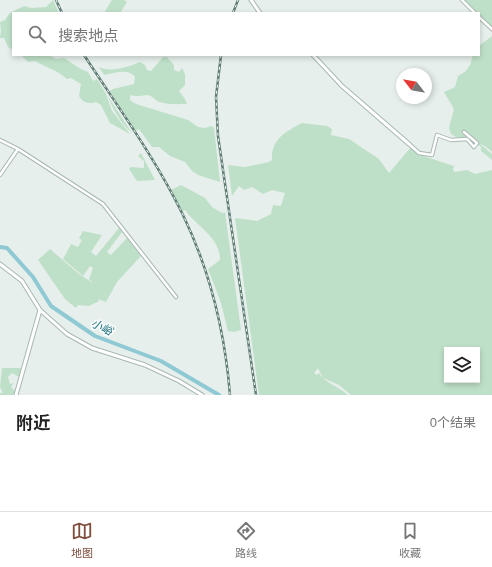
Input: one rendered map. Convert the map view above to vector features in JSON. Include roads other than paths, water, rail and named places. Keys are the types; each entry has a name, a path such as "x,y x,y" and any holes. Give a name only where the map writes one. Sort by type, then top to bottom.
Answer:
{"street":[{"path":"251,0 259,12"},
{"path":"462,0 474,12"},
{"path":"480,18 492,29"},
{"path":"314,56 342,86 419,153 432,155 437,135 451,140 467,139 474,147 477,143 464,132"},
{"path":"0,140 18,149 103,204 176,297"},
{"path":"0,175 18,149"},
{"path":"0,264 22,281 40,310 67,334 92,348 145,365 179,381 202,395"},
{"path":"16,395 40,310"}],"waterway":[{"name":"小峪","path":"0,247 7,248 33,277 51,306 95,336 161,361 219,395"}],"railway":[{"path":"56,0 62,12"},
{"path":"233,12 238,0"},
{"path":"85,56 161,174 193,236 215,303 228,372 230,395"},
{"path":"221,56 216,97 218,136 256,395"}]}
